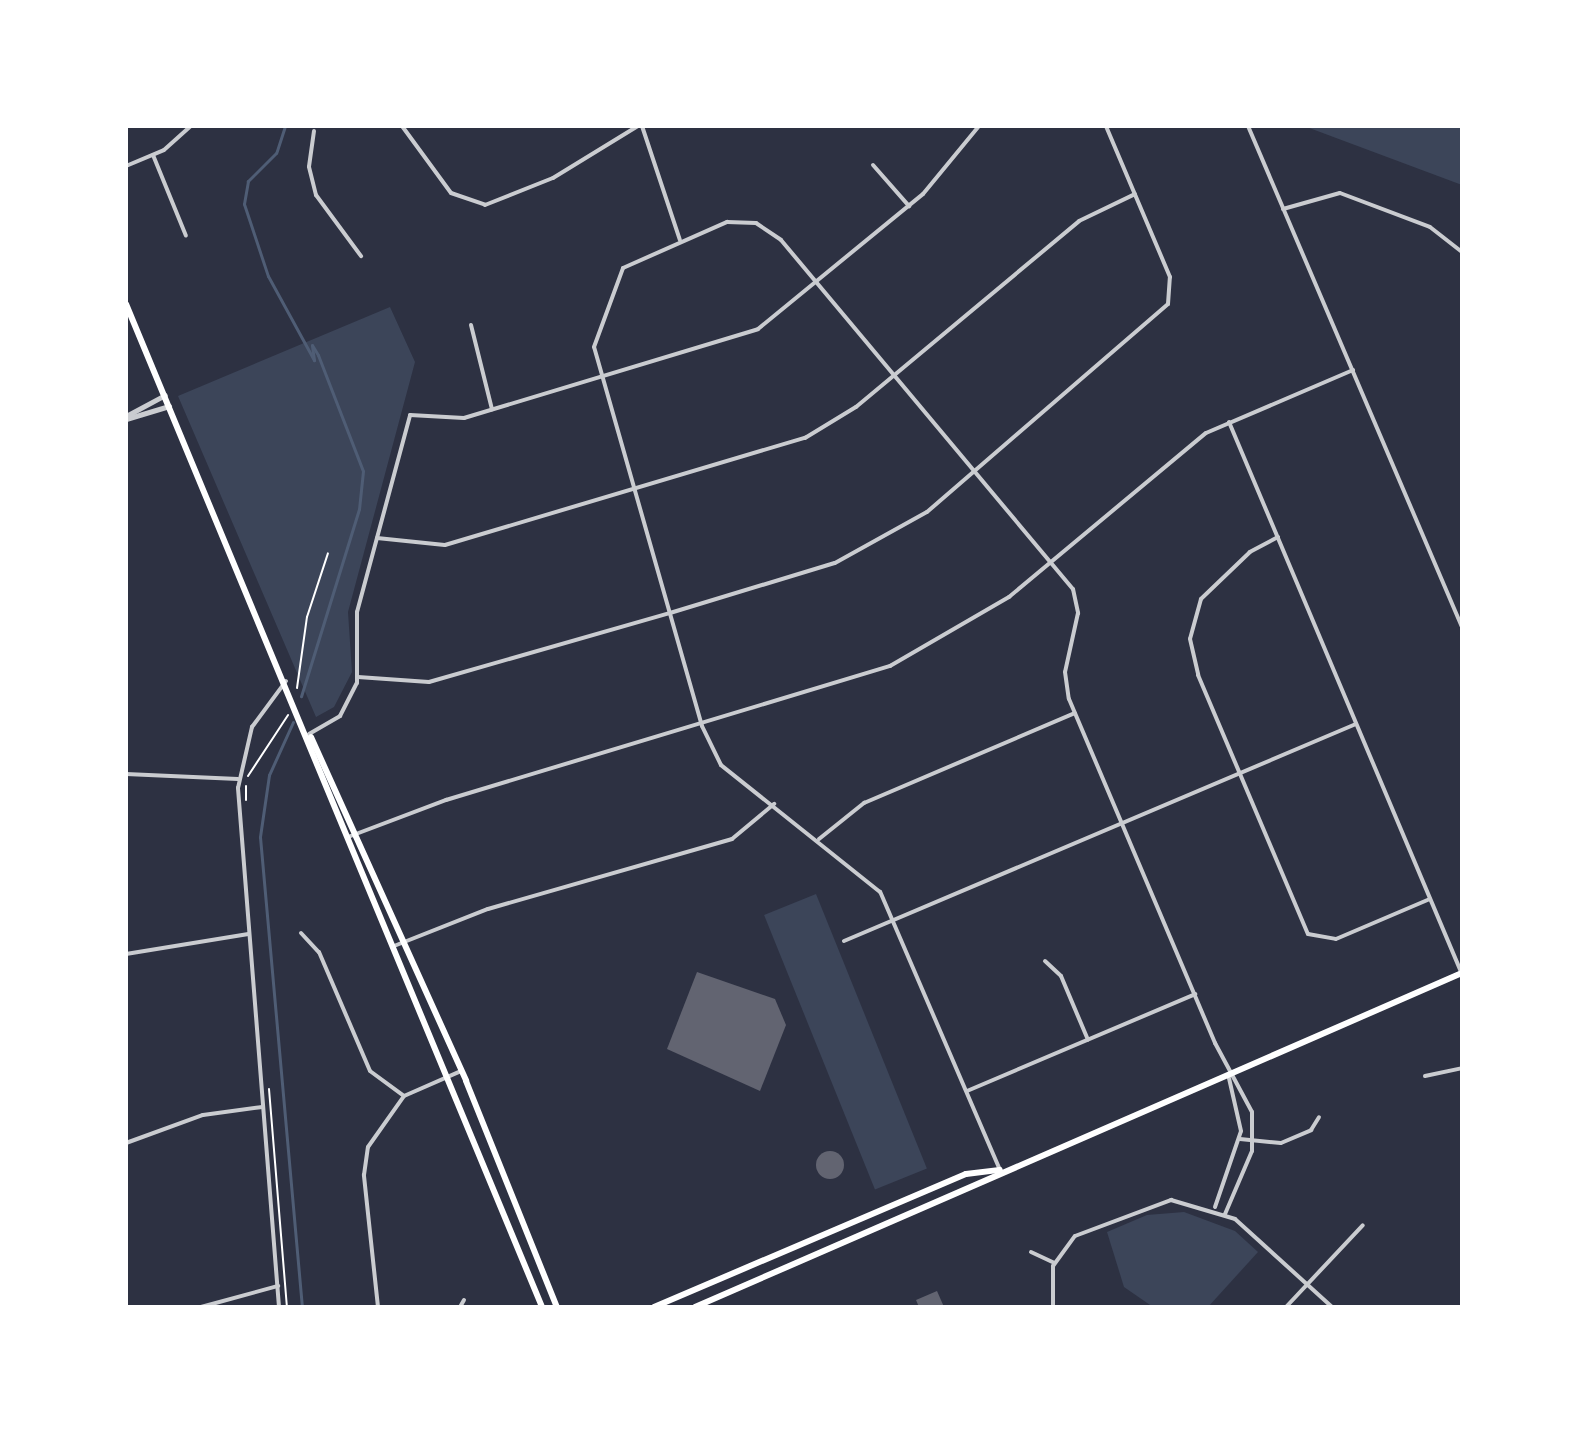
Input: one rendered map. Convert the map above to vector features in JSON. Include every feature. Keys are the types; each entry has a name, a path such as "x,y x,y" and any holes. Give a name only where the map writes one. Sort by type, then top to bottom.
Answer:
{"main road":[{"path":"126,304 352,836 542,1307"},
{"path":"352,836 404,941 461,1071 557,1307"},
{"path":"695,1307 956,1197 1000,1170 1462,974"},
{"path":"654,1307 966,1174 1000,1170"}],"street":[{"path":"126,166 153,155 191,126"},
{"path":"305,126 314,131 342,126"},
{"path":"402,126 451,193 485,205 553,178 640,126 680,240"},
{"path":"309,734 340,716 358,677 355,621 410,415 449,420 602,379 758,329 818,284 909,206 979,126"},
{"path":"358,677 429,682 670,613 849,557 911,523 977,472 1164,310 1170,277 1106,126"},
{"path":"1248,126 1462,627"},
{"path":"314,131 309,167 316,195 361,256"},
{"path":"153,155 186,236"},
{"path":"873,165 909,206"},
{"path":"1283,209 1340,193 1430,227 1462,252"},
{"path":"377,538 436,547 635,492 805,438 896,375 1079,221 1135,194"},
{"path":"1000,1170 894,921 873,883 721,765 702,726 602,379 594,340 614,281 628,263 727,222 756,223 818,284 1053,560 1078,605 1065,672 1075,713 1228,1072 1248,1101 1254,1140 1225,1214"},
{"path":"471,325 492,409"},
{"path":"352,836 702,726 915,655 981,617 1199,437 1353,370"},
{"path":"126,418 165,395"},
{"path":"126,418 169,406"},
{"path":"1229,422 1462,974"},
{"path":"1279,536 1217,578 1191,628 1193,662 1308,934 1317,940 1430,899"},
{"path":"279,1307 238,779 257,715 286,681"},
{"path":"819,839 856,807 1075,713"},
{"path":"844,941 1356,724"},
{"path":"126,774 238,779"},
{"path":"394,946 488,909 721,843 774,804"},
{"path":"301,933 319,952 370,1071 404,1096"},
{"path":"126,954 248,934"},
{"path":"1045,961 1061,976 1088,1040"},
{"path":"967,1091 1195,994"},
{"path":"1425,1076 1462,1068"},
{"path":"378,1307 364,1167 373,1136 404,1096 461,1071"},
{"path":"1215,1208 1240,1139 1228,1072"},
{"path":"126,1143 203,1115 262,1107"},
{"path":"1240,1139 1290,1140 1319,1117"},
{"path":"1053,1307 1055,1263 1080,1233 1139,1207 1182,1200 1215,1208 1225,1214 1332,1307"},
{"path":"1286,1307 1363,1225"},
{"path":"1031,1252 1055,1263"},
{"path":"201,1307 278,1286"},
{"path":"460,1307 464,1300"}],"path":[{"path":"297,688 307,617 328,553"},
{"path":"246,779 289,713"}],"shaded area":[{"path":"1304,126 1462,126 1462,185"},
{"path":"390,307 415,362 348,612 352,672 334,707 316,717 178,396"},
{"path":"816,894 927,1168 875,1189 764,915"},
{"path":"1184,1212 1235,1231 1258,1252 1208,1307 1153,1307 1124,1287 1107,1232 1147,1215"}],"building":[{"path":"697,972 775,999 786,1025 760,1091 667,1049"},
{"path":"830,1151 840,1155 844,1165 840,1175 830,1179 820,1175 816,1165 820,1155"},
{"path":"937,1291 944,1307 919,1307 916,1300"}],"waterway":[{"path":"285,126 276,153 248,181 244,204 268,276 314,360 312,345 318,355 363,471 359,509 301,696"},
{"path":"293,722 269,775 260,837 302,1307"}]}
